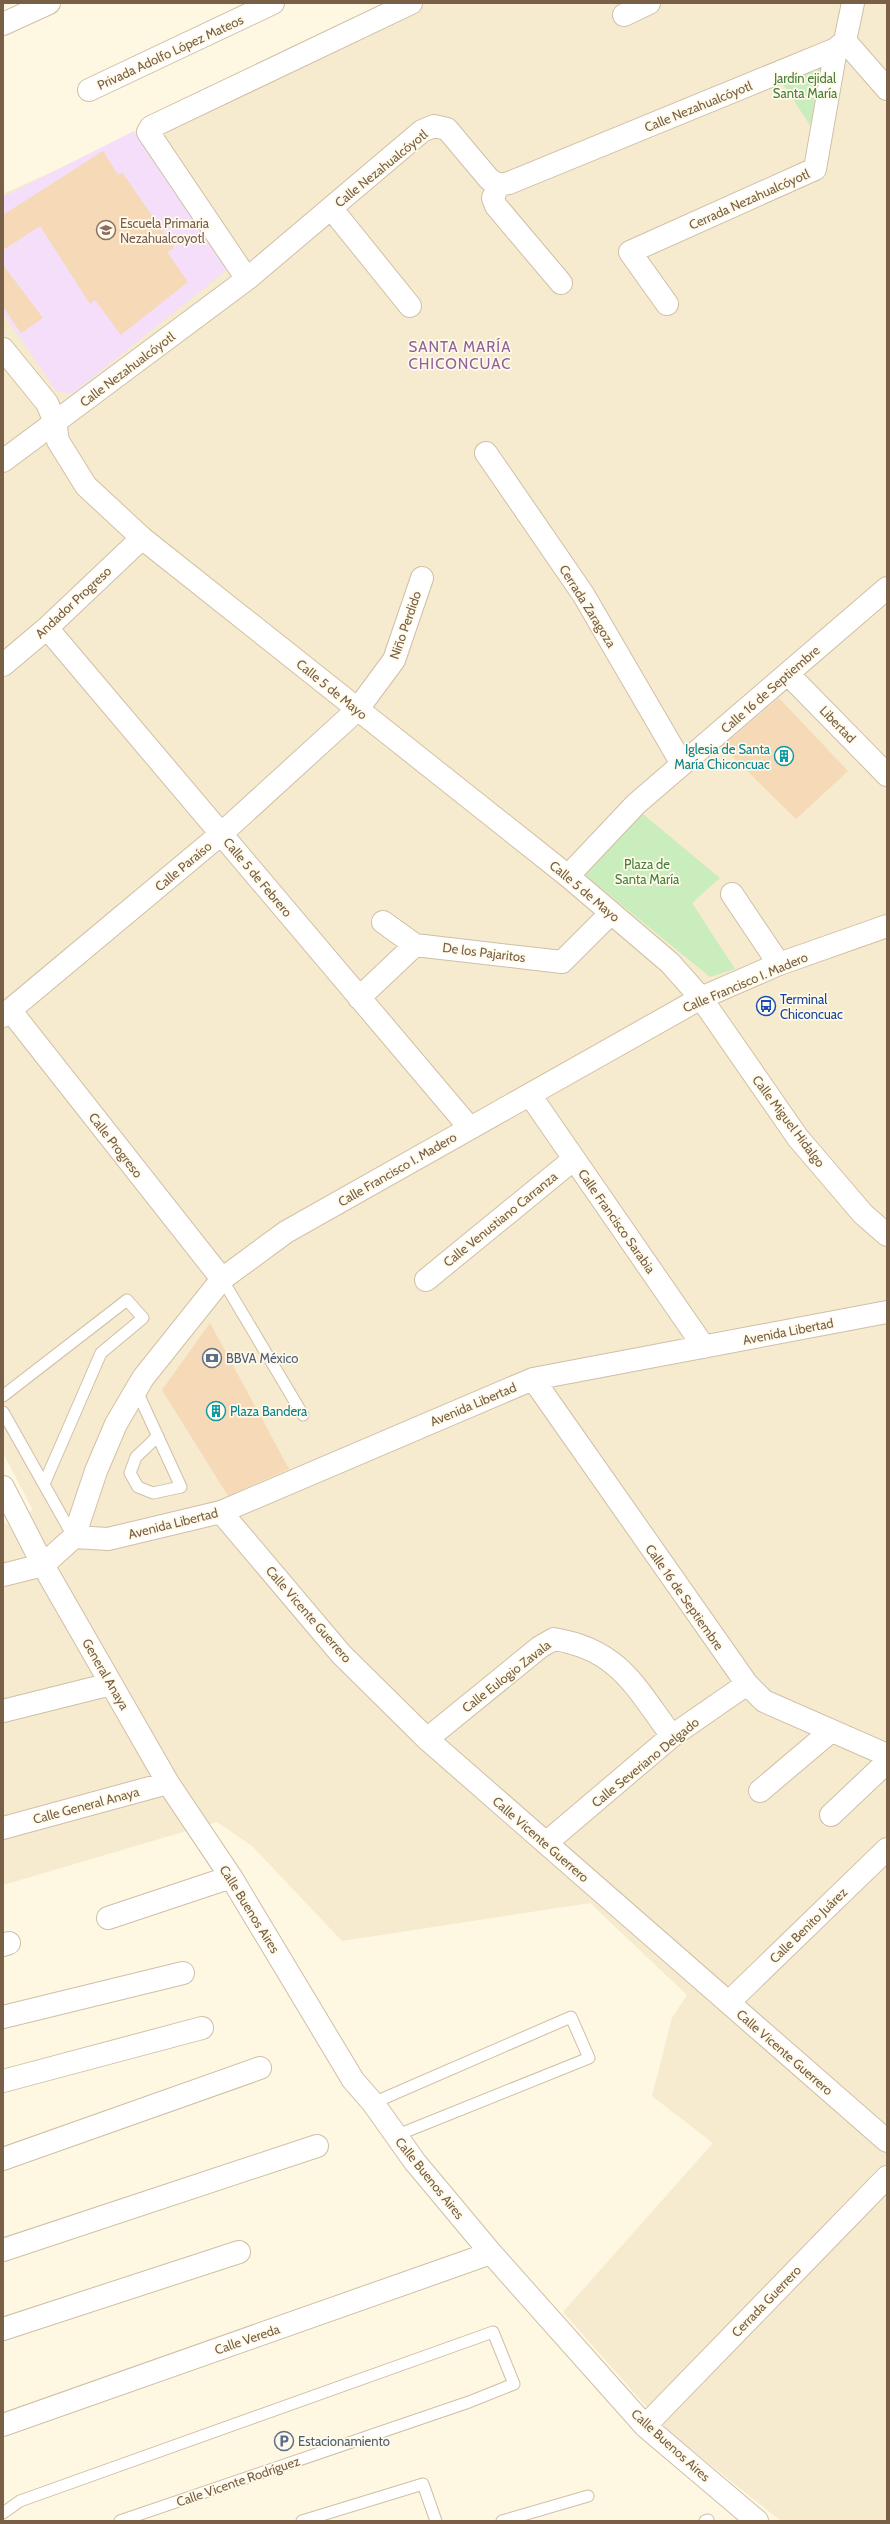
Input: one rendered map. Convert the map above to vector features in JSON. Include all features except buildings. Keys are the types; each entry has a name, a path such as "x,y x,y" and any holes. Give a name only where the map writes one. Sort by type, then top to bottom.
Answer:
{"street":[{"path":"3,24 49,3"},
{"name":"Privada Adolfo López Mateos","path":"89,90 273,3"},
{"path":"246,279 148,132 151,127 411,3"},
{"path":"624,15 649,3"},
{"path":"853,3 840,45 887,89"},
{"name":"Calle Nezahualcóyotl","path":"3,461 246,279 422,131 434,126 446,129 489,179 498,185 508,183 840,45"},
{"name":"Cerrada Nezahualcóyotl","path":"667,304 630,252 815,169 840,45"},
{"path":"498,185 493,198 496,206 561,283"},
{"path":"331,208 410,306"},
{"name":"Calle 5 de Mayo","path":"3,349 47,403 55,422 58,441 86,486 142,538 568,876 670,963 701,998"},
{"name":"Cerrada Zaragoza","path":"486,453 583,594 682,764"},
{"name":"Andador Progreso","path":"6,657 47,628 142,538"},
{"name":"Niño Perdido","path":"358,710 394,660 422,578"},
{"name":"Calle 16 de Septiembre","path":"568,876 636,804 887,588"},
{"name":"Calle 5 de Febrero","path":"47,628 469,1127"},
{"name":"Libertad","path":"788,674 887,775"},
{"name":"Calle Paraíso","path":"7,1013 221,834 358,710"},
{"path":"732,894 779,964"},
{"name":"De los Pajaritos","path":"415,945 562,962 611,913"},
{"path":"359,998 415,945 383,922"},
{"name":"Calle Francisco I. Madero","path":"43,1564 74,1537 102,1457 116,1424 136,1389 222,1279 286,1232 469,1127 530,1095 701,998 779,964 887,926"},
{"name":"Calle Miguel Hidalgo","path":"701,998 798,1138 863,1214 887,1235"},
{"name":"Calle Progreso","path":"7,1013 222,1279"},
{"name":"Calle Francisco Sarabia","path":"530,1095 704,1347"},
{"name":"Calle Venustiano Carranza","path":"426,1280 574,1159"},
{"name":"Avenida Libertad","path":"74,1537 108,1539 221,1512 533,1379 887,1312"},
{"name":"Calle 16 de Septiembre","path":"533,1379 747,1684 764,1701 887,1755"},
{"path":"3,1487 12,1519 43,1564 3,1575"},
{"name":"Calle Vicente Guerrero","path":"221,1512 341,1654 426,1738 887,2141"},
{"name":"General Anaya","path":"43,1564 168,1782"},
{"name":"Calle Eulogio Zavala","path":"426,1738 540,1647 554,1639 589,1647 620,1666 672,1736"},
{"path":"3,1710 111,1684"},
{"name":"Calle Severiano Delgado","path":"546,1843 672,1736 747,1684"},
{"path":"760,1791 831,1731"},
{"path":"831,1815 887,1762"},
{"name":"Calle General Anaya","path":"3,1828 168,1782"},
{"name":"Calle Buenos Aires","path":"168,1782 231,1877 353,2080 373,2103 395,2136 491,2254 645,2426 757,2521"},
{"name":"Calle Benito Juárez","path":"729,2002 887,1849"},
{"path":"108,1918 231,1877"},
{"path":"3,2017 183,1973"},
{"path":"3,2081 202,2028"},
{"path":"3,2159 260,2068"},
{"path":"3,2250 317,2146"},
{"name":"Cerrada Guerrero","path":"645,2426 887,2177"},
{"path":"3,2329 239,2252"},
{"name":"Calle Vereda","path":"3,2425 491,2254"}],"lane":[{"path":"222,1279 303,1415"},
{"path":"3,1396 127,1300 143,1318 101,1353 44,1484"},
{"path":"136,1389 158,1436 181,1487 153,1493 138,1487 130,1473 136,1457 158,1436"},
{"path":"3,1412 74,1537"},
{"path":"373,2103 572,2017 589,2058 395,2136"},
{"name":"Calle Vicente Rodríguez","path":"3,2513 20,2501 492,2332 514,2384 469,2402 120,2521"},
{"path":"302,2521 423,2484 436,2521"},
{"path":"502,2521 588,2496"}],"shaded area":[{"path":"427,3 887,3 887,2521 781,2521 666,2429 563,2312 713,2143 652,2096 672,2018 687,1995 590,1903 342,1941 252,1846 217,1822 3,1885 3,1523 7,1524 33,1510 3,1453 3,194"},
{"name":"Escuela Primaria Nezahualcoyotl","path":"134,131 234,264 73,393 57,392 3,313 3,197"}],"green space":[{"name":"Jardín ejidal Santa María","path":"830,57 810,125 778,77"},
{"name":"Plaza de Santa María","path":"638,810 720,878 692,903 735,969 710,977 580,871"}],"place":[{"name":"Escuela Primaria Nezahualcoyotl","path":"106,230"},
{"name":"Iglesia de Santa María Chiconcuac","path":"784,756"},
{"name":"Terminal Chiconcuac","path":"766,1006"},
{"name":"BBVA México","path":"212,1358"},
{"name":"Plaza Bandera","path":"216,1411"},
{"name":"Estacionamiento","path":"284,2441"}],"district":[{"name":"SANTA MARÍA CHICONCUAC","path":"460,356"}]}
